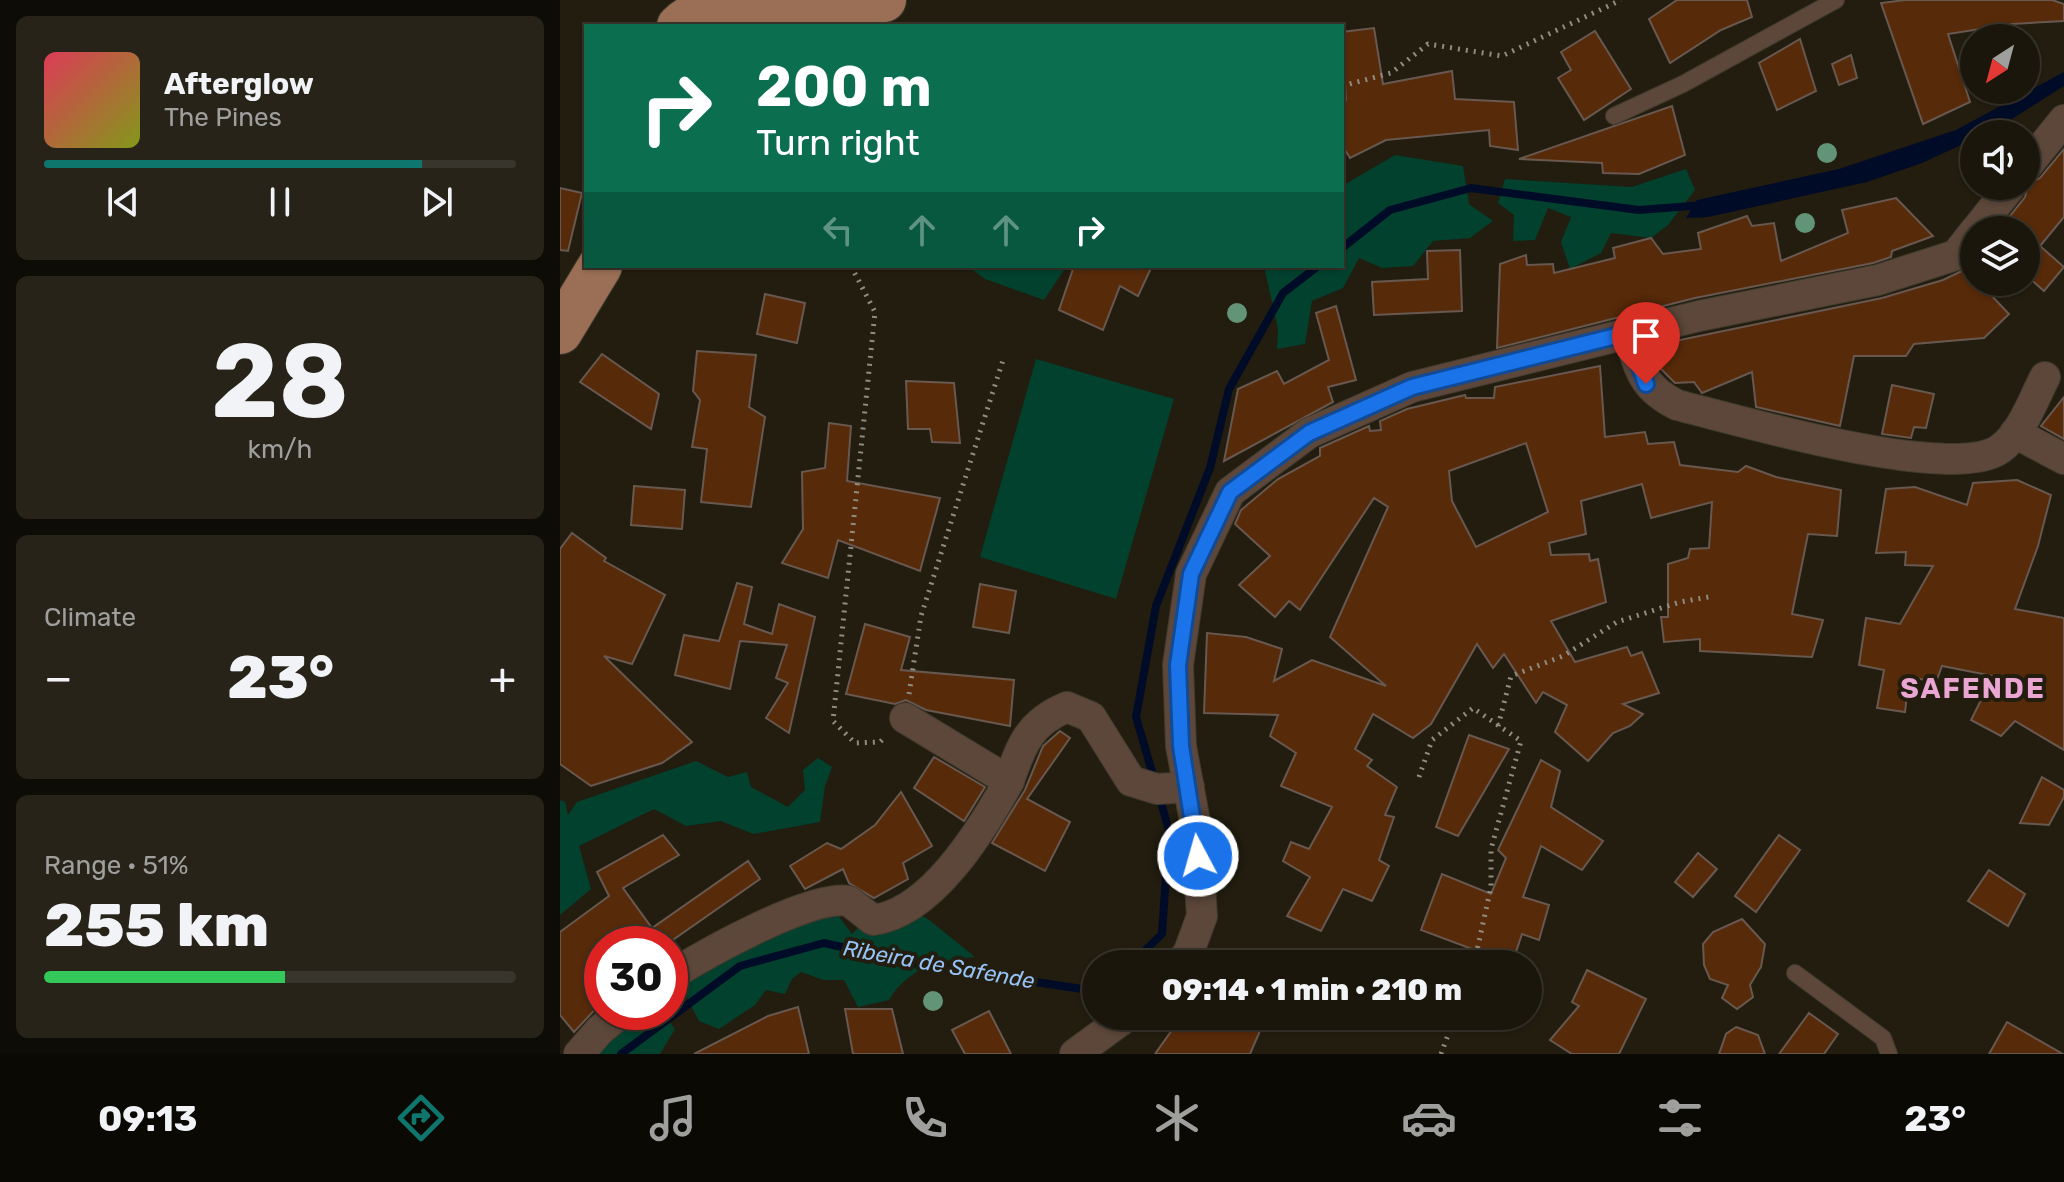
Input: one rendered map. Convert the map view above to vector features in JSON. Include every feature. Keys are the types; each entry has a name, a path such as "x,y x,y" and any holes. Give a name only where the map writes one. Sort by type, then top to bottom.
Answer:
{"main road":[{"path":"682,24 706,10 729,6 769,19 867,10"},
{"path":"560,332 599,268"}],"street":[{"path":"2040,150 2064,120"},
{"path":"1987,216 2000,200"},
{"path":"1189,950 1202,916 1196,827 1181,746 1178,665 1191,574 1230,492 1309,433 1412,387 1628,333 1878,280 1956,255 1960,250"},
{"path":"1628,333 1646,384 1658,396 1677,405 1848,447 1946,458 1983,457 2000,449 2015,433 2045,377"},
{"path":"2015,433 2064,459"},
{"path":"688,965 725,941 827,902 849,901 873,920 887,918 932,887 981,831 1009,781 1020,747 1044,717 1067,707 1091,717 1131,781 1157,789 1189,787"},
{"path":"905,718 1009,781"},
{"path":"579,1054 600,1030"},
{"path":"1075,1054 1108,1030"}],"lane":[{"path":"1614,116 1683,84 1745,47 1836,0"},
{"path":"1795,973 1883,1038 1889,1054"}],"path":[{"path":"1344,85 1391,73 1428,44 1502,56 1621,0"},
{"path":"852,268 875,312 833,721 855,743 880,742 905,718 921,616 1004,357"},
{"path":"1498,726 1511,676 1563,656 1617,622 1680,602 1714,596"},
{"path":"1419,777 1432,740 1473,708 1521,741 1491,849 1491,887 1477,950"},
{"path":"1441,1054 1450,1030"}],"green space":[{"path":"1395,155 1463,166 1469,204 1493,221 1470,238 1433,241 1413,266 1382,268 1359,258 1343,288 1312,301 1305,344 1277,349 1278,329 1265,271 1267,268 1344,268 1344,185"},
{"path":"1686,169 1695,190 1668,225 1651,238 1611,233 1601,253 1570,269 1561,242 1571,217 1548,208 1535,240 1513,241 1514,215 1498,203 1505,179 1632,187"},
{"path":"970,268 1065,268 1044,300 985,279"},
{"path":"1036,359 1174,399 1116,599 980,557"},
{"path":"818,758 832,767 825,786 820,822 753,834 721,821 686,826 654,809 579,846 591,889 560,915 560,800 565,802 568,815 577,802 696,761 728,777 747,772 751,787 788,807 805,790 803,770"},
{"path":"903,906 928,919 975,957 937,963 905,980 889,1000 858,1007 844,980 823,980 801,972 792,979 785,994 766,990 755,1005 719,1029 699,1021 688,1000 688,969 744,929 837,914 852,934 869,916"},
{"path":"611,1030 674,1030 660,1054 591,1054"}],"water":[{"path":"2064,72 2064,86 2040,101 2040,85"},
{"path":"2004,104 2036,104 2010,120 1975,120"},
{"path":"1960,128 1960,145 1922,163 1867,182 1708,217 1686,218 1697,200 1839,169"}],"building":[{"path":"1677,0 1747,0 1752,17 1721,30 1670,63 1649,19"},
{"path":"1905,0 2052,0 2064,4 2064,21 1960,24 1960,32 1948,34 1960,71 1960,104 1966,104 1923,124 1881,3"},
{"path":"1374,28 1383,84 1452,71 1455,99 1514,102 1518,150 1490,146 1489,130 1386,140 1350,158 1344,148 1344,32"},
{"path":"1595,31 1631,89 1584,120 1558,78 1571,70 1561,52"},
{"path":"1800,39 1816,91 1777,110 1759,63"},
{"path":"1851,55 1857,78 1839,85 1832,64"},
{"path":"1672,106 1685,155 1639,174 1603,173 1602,163 1519,159"},
{"path":"2064,149 2064,217 2040,246 2040,216 2010,216 2023,200 2040,200 2040,178"},
{"path":"560,188 582,193 568,251 560,250"},
{"path":"1896,198 1933,236 1892,251 1891,257 1695,298 1497,348 1500,264 1526,255 1527,265 1553,264 1554,273 1615,258 1613,248 1651,238 1663,254 1701,249 1698,233 1747,216 1752,226 1774,223 1781,261 1848,233 1842,210"},
{"path":"2040,246 2064,267 2044,291 2040,287"},
{"path":"1460,250 1462,311 1374,315 1372,282 1428,279 1427,251"},
{"path":"1073,268 1151,268 1138,296 1120,286 1103,330 1059,310"},
{"path":"1960,272 1960,296 1992,296 2009,314 1984,338 1914,344 1906,356 1854,356 1840,426 1756,407 1752,372 1702,393 1694,382 1675,383 1659,367 1651,346 1882,298"},
{"path":"765,294 805,303 797,343 757,334"},
{"path":"1336,306 1356,380 1328,387 1333,402 1224,461 1238,389 1277,371 1284,384 1329,360 1316,313"},
{"path":"697,351 756,355 749,407 765,417 751,507 701,502 707,449 692,447 700,400 693,391"},
{"path":"602,354 659,394 651,429 580,382"},
{"path":"1600,366 1605,437 1645,432 1648,444 1674,442 1680,465 1738,472 1746,466 1776,477 1841,490 1837,536 1808,534 1792,614 1823,620 1812,657 1700,651 1700,639 1664,642 1661,617 1668,617 1668,564 1688,558 1690,549 1709,548 1712,502 1651,518 1642,484 1581,501 1586,534 1549,543 1551,555 1589,554 1590,561 1598,559 1606,602 1551,621 1575,662 1627,647 1631,656 1642,652 1659,693 1623,704 1643,714 1630,726 1613,733 1588,761 1555,732 1567,705 1543,692 1536,703 1504,654 1493,668 1477,644 1431,724 1413,738 1373,714 1355,749 1372,760 1367,766 1397,787 1385,815 1394,817 1379,860 1389,866 1372,901 1343,889 1321,931 1287,916 1310,877 1283,861 1291,842 1309,849 1332,807 1281,786 1296,753 1270,736 1278,715 1204,713 1207,633 1246,637 1282,649 1274,681 1312,660 1386,686 1330,637 1388,507 1374,498 1300,610 1289,601 1275,617 1239,585 1270,556 1235,524 1241,510 1278,479 1320,456 1320,448 1369,426 1370,431 1381,430 1380,421 1407,409 1465,395 1466,398 1494,398 1495,387","holes":["1526,443 1548,512 1476,547 1452,501 1449,471"]},
{"path":"906,381 954,383 960,443 932,442 930,429 908,429"},
{"path":"1892,385 1934,394 1926,428 1914,427 1911,438 1882,434"},
{"path":"2064,397 2064,439 2041,426"},
{"path":"829,423 851,426 847,481 940,498 920,571 838,540 828,578 782,563 803,529 802,472 825,468"},
{"path":"2017,480 2051,495 2038,546 2015,609 2064,618 2064,750 2015,721 2001,736 1971,720 1993,676 1942,666 1936,682 1909,677 1905,712 1877,708 1884,670 1859,665 1866,618 1900,624 1933,566 1905,565 1906,552 1876,553 1886,489 1915,487 1967,505 1973,483"},
{"path":"634,486 685,490 682,529 631,525"},
{"path":"572,533 606,558 604,561 665,595 632,664 604,656 692,742 662,763 591,786 560,764 560,549"},
{"path":"737,583 752,587 744,624 772,634 779,604 815,617 789,733 766,718 788,683 776,678 787,645 740,641 730,689 675,675 684,635 719,641"},
{"path":"980,584 1016,591 1009,633 973,627"},
{"path":"865,624 910,637 901,670 1014,680 1010,726 926,710 906,700 895,704 846,694"},
{"path":"1060,731 1070,738 1027,799 1070,822 1045,871 992,843 1025,790 1043,746"},
{"path":"1469,735 1509,749 1458,836 1436,827"},
{"path":"934,757 985,787 964,821 914,788"},
{"path":"1541,760 1560,771 1551,807 1603,841 1582,870 1541,846 1523,897 1549,905 1539,940 1522,934 1517,950 1475,950 1421,930 1442,874 1491,894 1506,858 1498,850"},
{"path":"2042,777 2064,790 2064,797 2049,825 2020,823"},
{"path":"901,792 932,846 903,863 908,879 874,898 849,883 843,869 805,889 790,866 827,843 841,849 875,825"},
{"path":"663,835 679,855 623,888 651,926 584,926 584,1021 574,1032 560,1015 560,932 609,896 597,872"},
{"path":"1779,835 1800,850 1756,912 1735,896"},
{"path":"1698,853 1717,869 1693,897 1675,882"},
{"path":"748,861 760,879 688,929 688,926 655,926"},
{"path":"1989,870 2025,894 2008,926 1968,901"},
{"path":"1742,919 1765,944 1761,967 1750,985 1753,997 1737,1009 1722,998 1728,985 1710,979 1704,965 1703,944 1713,932"},
{"path":"1587,970 1646,999 1619,1054 1572,1054 1550,1040 1579,1006 1572,1002"},
{"path":"798,1007 809,1054 694,1054 768,1016"},
{"path":"845,1009 892,1009 903,1054 853,1054"},
{"path":"989,1011 1011,1054 965,1054 952,1030"},
{"path":"1809,1013 1838,1034 1824,1054 1779,1054"},
{"path":"2007,1022 2063,1054 1989,1054"},
{"path":"1736,1027 1758,1035 1765,1054 1719,1054 1726,1034"},
{"path":"1172,1030 1260,1030 1250,1054 1155,1054"}],"waterway":[{"name":"Ribeira de Safende","path":"1344,246 1390,210 1471,188 1639,210 1704,205"},
{"name":"Ribeira de Safende","path":"1155,782 1136,717 1156,606 1210,468 1229,389 1283,293 1315,268"},
{"name":"Ribeira de Safende","path":"1145,950 1162,934 1169,831 1159,795"},
{"name":"Ribeira de Safende","path":"621,1054 740,966 824,943 927,966 1082,989"}],"district":[{"name":"SAFENDE","path":"1973,688"}],"route":[{"path":"1198,856 1196,827 1181,746 1178,665 1191,574 1230,492 1309,433 1412,387 1628,333 1646,384"}]}
